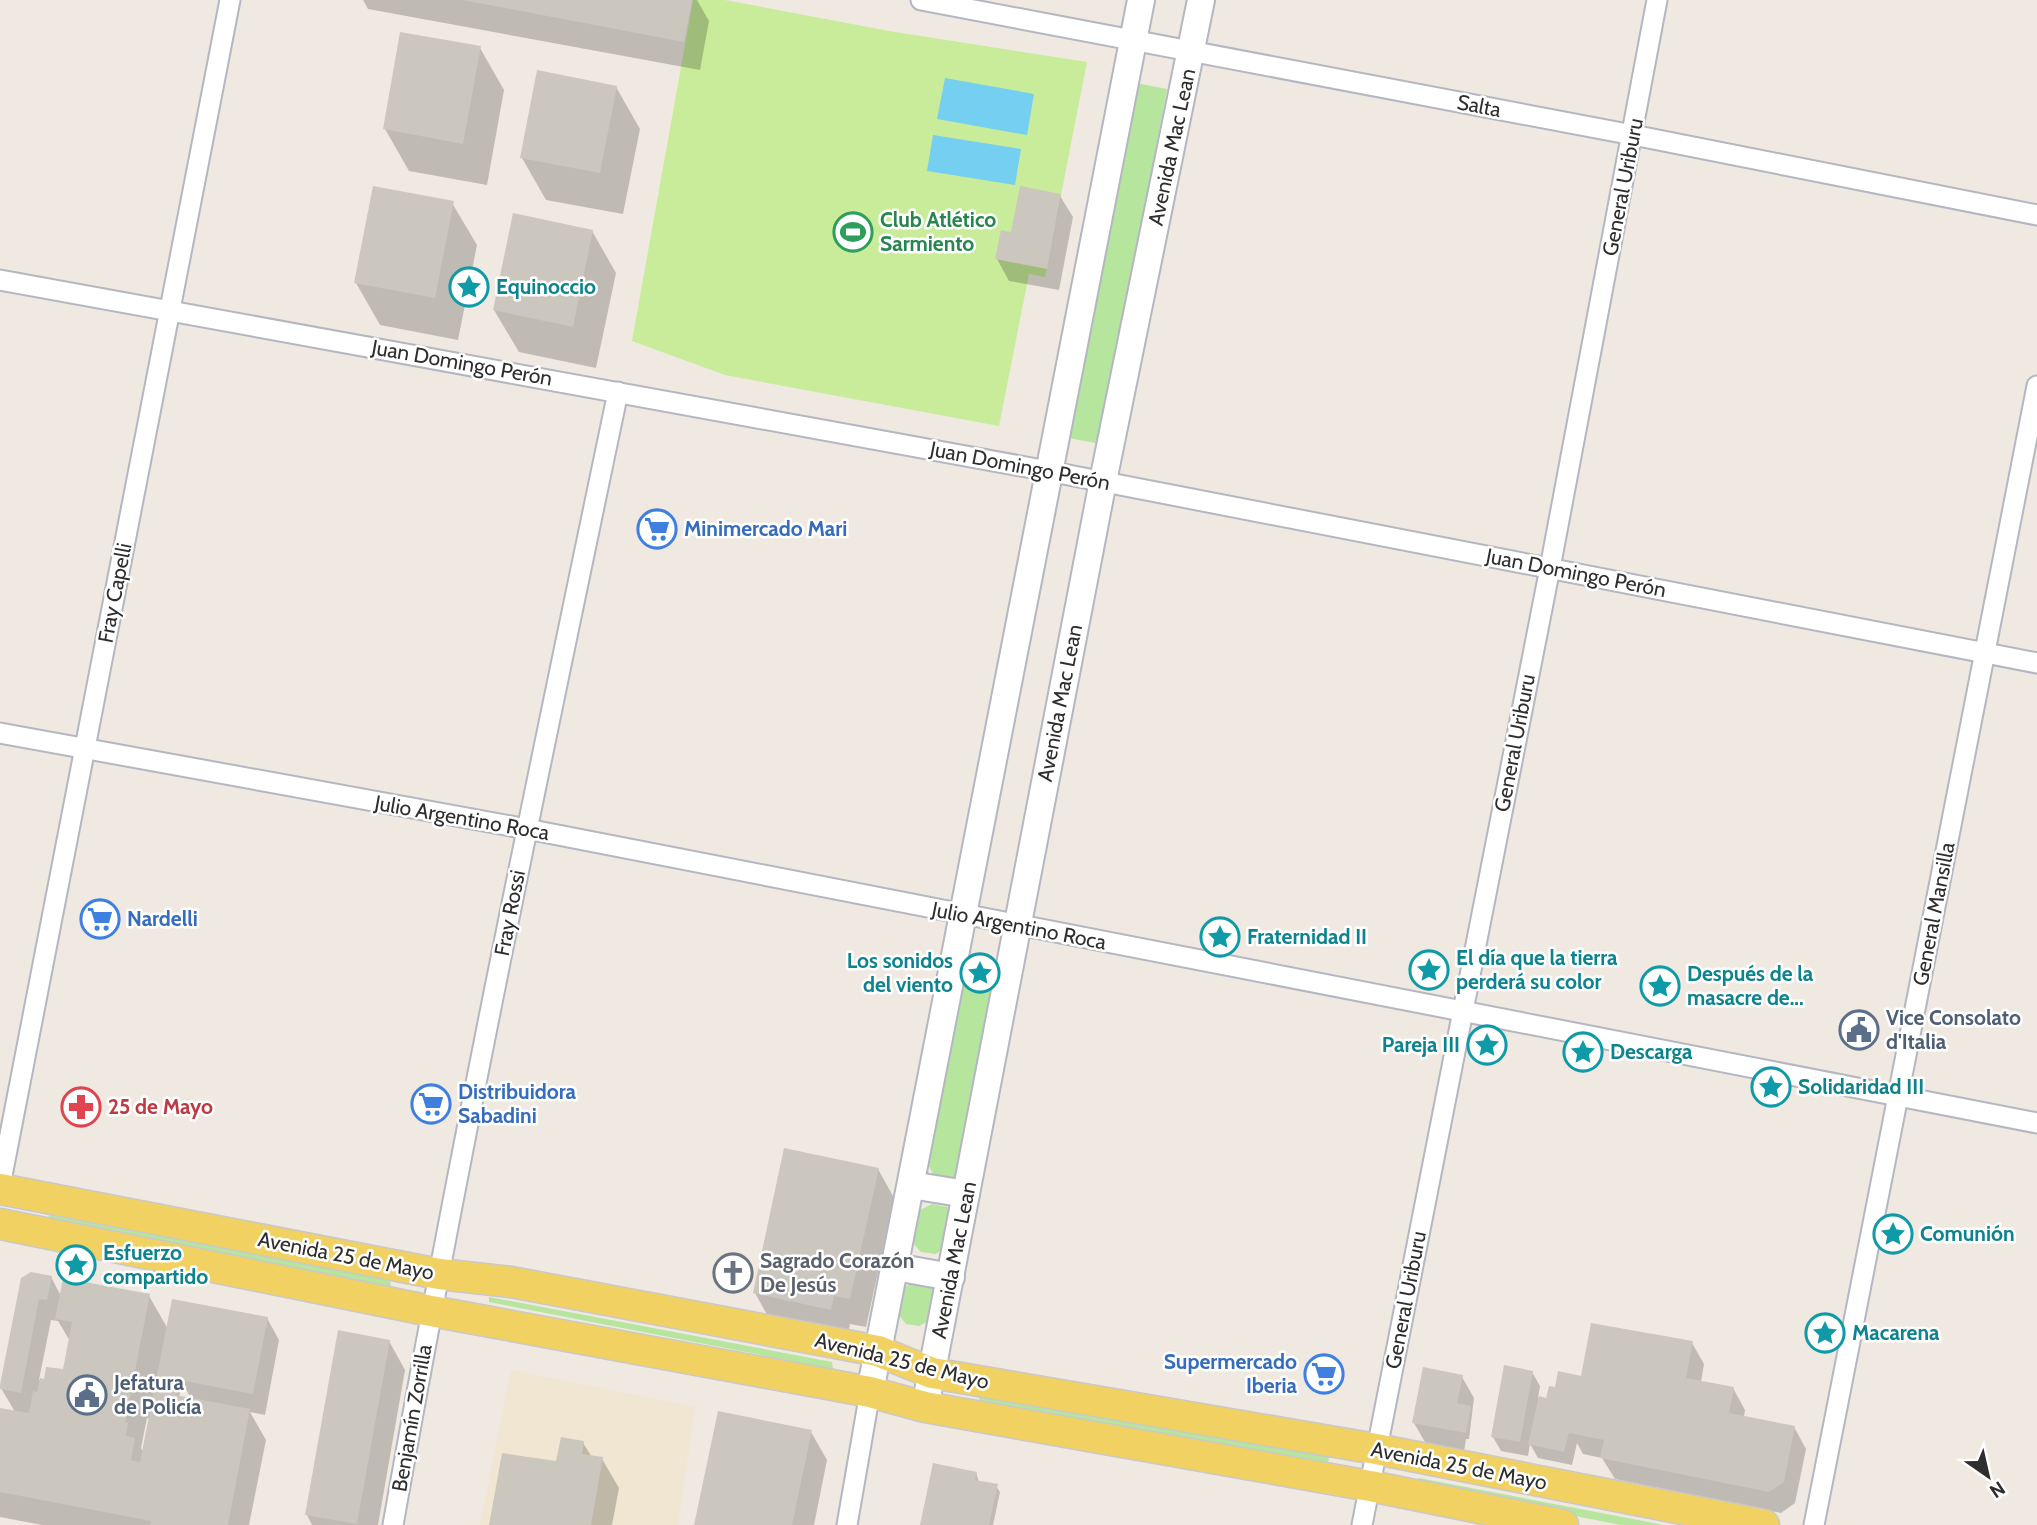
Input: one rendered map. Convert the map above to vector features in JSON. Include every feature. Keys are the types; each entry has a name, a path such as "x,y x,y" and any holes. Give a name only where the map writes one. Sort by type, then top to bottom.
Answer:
{"main road":[{"path":"870,1392 1141,0"},
{"name":"Avenida Mac Lean","path":"925,1407 1103,481 1201,0"},
{"path":"911,1185 966,1194"},
{"name":"Avenida 25 de Mayo","path":"0,1187 439,1274 511,1282 878,1351 932,1373 1376,1449 1764,1525"},
{"name":"Avenida 25 de Mayo","path":"0,1224 431,1311 870,1392 925,1407 1370,1486 1563,1525"},
{"path":"895,1267 951,1278"}],"street":[{"name":"Fray Capelli","path":"0,1187 230,0"},
{"name":"Salta","path":"921,0 1633,135 2037,215"},
{"name":"General Uriburu","path":"1362,1525 1550,568 1657,0"},
{"name":"Juan Domingo Perón","path":"0,280 1103,481 2037,663"},
{"name":"General Mansilla","path":"1814,1525 2037,386"},
{"name":"Fray Rossi","path":"431,1311 618,392"},
{"name":"Julio Argentino Roca","path":"0,733 527,829 2037,1123"},
{"name":"Benjamín Zorrilla","path":"393,1525 431,1311"},
{"path":"847,1525 870,1392"}],"shaded area":[{"path":"511,1370 695,1407 678,1525 480,1525"}],"green space":[{"name":"Club Atlético Sarmiento","path":"693,0 725,0 889,31 1087,62 1045,277 1029,274 999,426 725,375 632,341"},
{"path":"1136,83 1167,89 1100,444 1069,438"},
{"path":"976,955 994,961 998,969 962,1170 953,1179 934,1176 928,1164 965,964"},
{"path":"932,1204 948,1207 954,1219 948,1244 936,1254 921,1252 913,1243 920,1210"},
{"path":"49,1215 390,1280 391,1288 47,1223"},
{"path":"916,1280 929,1283 938,1295 934,1318 919,1326 906,1324 898,1314 902,1289"},
{"path":"489,1297 832,1362 833,1369 489,1302"},
{"path":"980,1392 1330,1454 1328,1462 979,1401"},
{"path":"1419,1478 1664,1525 1621,1525 1417,1485"}],"water":[{"path":"945,78 1034,94 1027,135 937,119"},
{"path":"933,135 1021,149 1015,185 927,171"}],"building":[{"path":"463,0 692,0 684,42"},
{"path":"400,32 481,46 463,144 383,129"},
{"path":"537,70 617,86 600,173 520,158"},
{"path":"373,186 454,201 435,298 354,283"},
{"path":"1020,186 1061,194 1047,269 995,259 1001,230 1011,232"},
{"path":"513,213 593,230 573,327 493,310"},
{"path":"784,1148 879,1168 850,1299 834,1296 831,1310 753,1293"},
{"path":"31,1272 52,1276 47,1300 39,1299 21,1393 0,1389 0,1385 21,1278"},
{"path":"63,1278 150,1294 125,1422 128,1423 126,1436 135,1438 131,1460 140,1462 172,1299 268,1317 253,1394 179,1380 176,1395 250,1409 228,1525 150,1525 151,1521 0,1492 0,1408 29,1413 33,1391 37,1392 40,1378 44,1379 46,1367 63,1369 72,1322 55,1319"},
{"path":"1591,1323 1693,1341 1686,1378 1734,1387 1729,1413 1795,1426 1784,1482 1769,1492 1600,1458 1604,1440 1569,1433 1564,1452 1528,1444 1539,1396 1546,1398 1549,1386 1555,1387 1558,1371 1581,1376"},
{"path":"338,1330 390,1340 357,1524 305,1515"},
{"path":"1504,1365 1533,1371 1520,1442 1491,1437"},
{"path":"1423,1367 1463,1375 1457,1403 1471,1406 1466,1433 1412,1423"},
{"path":"718,1411 812,1430 792,1525 694,1525"},
{"path":"561,1437 584,1441 582,1454 603,1457 591,1525 489,1525 502,1453 556,1461"},
{"path":"933,1463 977,1472 975,1480 998,1484 989,1525 920,1525"}],"place":[{"name":"Club Atlético Sarmiento","path":"853,232"},
{"name":"Equinoccio","path":"469,287"},
{"name":"Minimercado Mari","path":"657,529"},
{"name":"Nardelli","path":"100,919"},
{"name":"Fraternidad II","path":"1220,937"},
{"name":"El día que la tierra perderá su color","path":"1429,970"},
{"name":"Los sonidos del viento","path":"980,973"},
{"name":"Después de la masacre de...","path":"1660,986"},
{"name":"Vice Consolato d'Italia","path":"1859,1030"},
{"name":"Pareja III","path":"1487,1045"},
{"name":"Descarga","path":"1583,1052"},
{"name":"Solidaridad III","path":"1771,1087"},
{"name":"Distribuidora Sabadini","path":"431,1104"},
{"name":"25 de Mayo","path":"81,1107"},
{"name":"Comunión","path":"1893,1234"},
{"name":"Esfuerzo compartido","path":"76,1265"},
{"name":"Sagrado Corazón De Jesús","path":"733,1273"},
{"name":"Macarena","path":"1825,1333"},
{"name":"Supermercado Iberia","path":"1324,1374"},
{"name":"Jefatura de Policía","path":"87,1395"}]}
